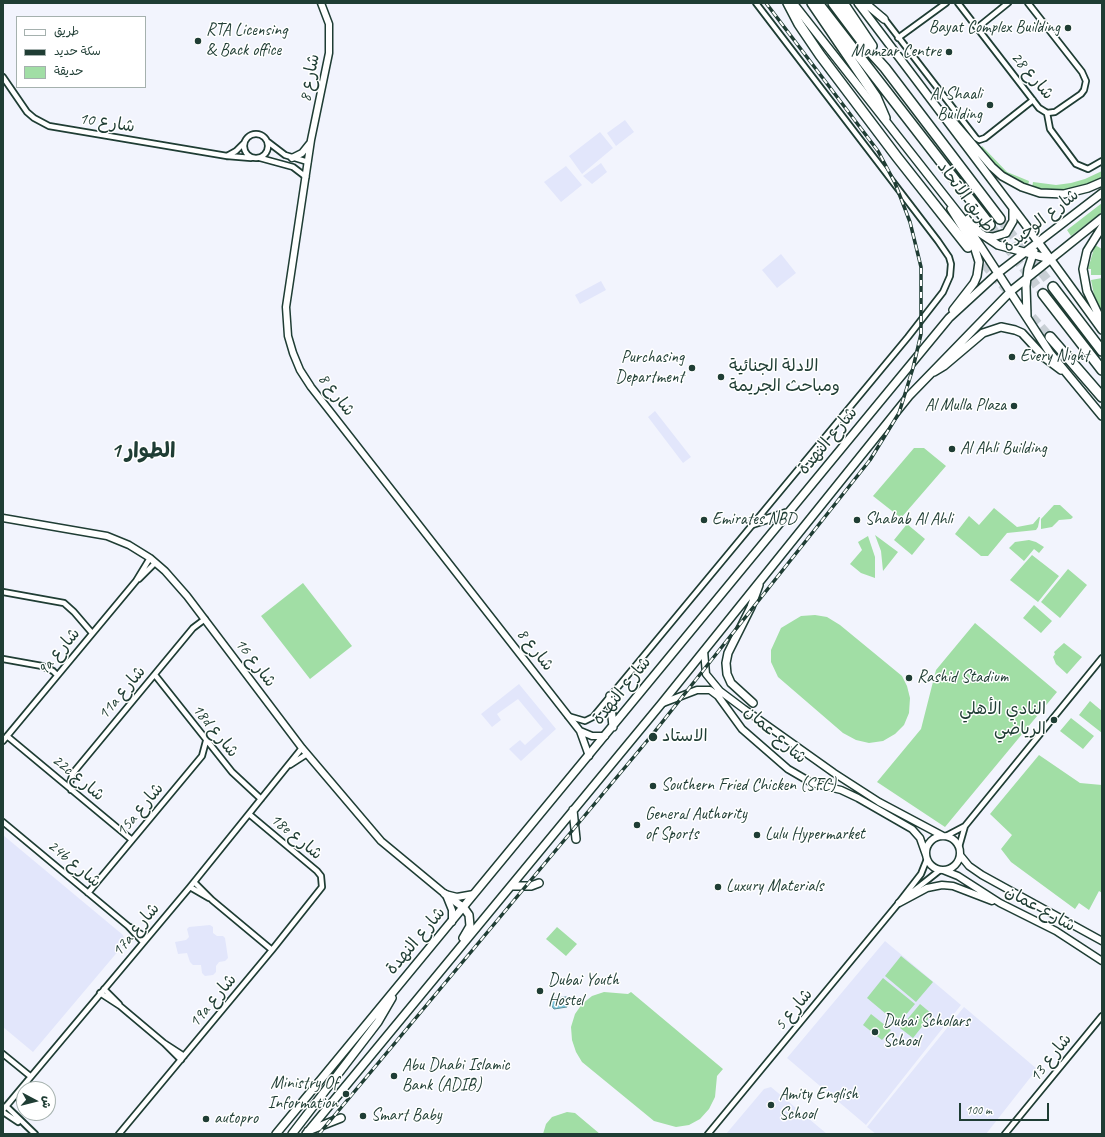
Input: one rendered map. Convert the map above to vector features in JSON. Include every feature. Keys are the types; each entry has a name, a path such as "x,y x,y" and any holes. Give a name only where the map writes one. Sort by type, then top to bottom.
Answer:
{"highway":[{"path":"788,3 799,24 820,55 897,157 968,247"},
{"path":"812,3 876,98 885,118"},
{"name":"طريق الاتحاد","path":"818,3 990,225"},
{"name":"طريق الاتحاد","path":"833,3 866,47 885,68 1000,219"},
{"path":"843,3 885,68"},
{"path":"1053,287 1102,351"},
{"path":"1043,294 1102,370"},
{"path":"1050,337 1102,397"}],"main road":[{"name":"طريق الاتحاد","path":"793,3 949,201 975,236 998,273 1011,290 1028,320 1064,372 1102,416"},
{"name":"طريق الاتحاد","path":"858,3 1012,207 1102,330"},
{"path":"865,3 884,19"},
{"path":"934,103 956,124 992,167 1014,183 1040,193 1058,194 1076,192 1102,182"},
{"name":"شارع الوحيدة","path":"998,273 1102,193"},
{"path":"949,201 963,213 980,233 998,245 1050,259"},
{"path":"949,201 954,215 974,246 979,262 977,276 974,283 949,318"},
{"path":"980,233 993,237 1006,233 1013,221 1012,207"},
{"name":"شارع الوحيدة","path":"1011,290 1102,218"},
{"path":"1102,227 1087,251 1083,269 1087,290 1102,322"},
{"path":"1028,320 1026,302 1027,278 1038,242"},
{"name":"شارع النهدة","path":"276,1134 590,756 788,512 949,318 998,273"},
{"name":"شارع النهدة","path":"307,1133 662,704 909,396 1011,290"},
{"path":"929,374 944,366 983,333 990,329 1001,327 1022,333 1045,358 1064,372"},
{"path":"752,524 772,519 788,512"},
{"path":"753,703 732,683 727,674 726,663 728,653 751,607 760,581"},
{"path":"610,696 613,727"},
{"path":"573,810 576,839"},
{"path":"511,886 531,886 539,883"},
{"path":"394,1026 408,1004 468,931 470,916 464,908 445,894"},
{"path":"292,1134 378,1022 399,986"},
{"path":"307,1133 341,1118"}],"street":[{"name":"شارع 8","path":"321,3 328,24 330,53 311,142 286,307 288,336 298,365 312,387 580,731 590,756"},
{"path":"567,715 578,720 588,721 610,696 937,300 948,282 951,264 946,251 756,3"},
{"path":"872,3 974,136 979,140 985,138 1033,100"},
{"path":"898,38 946,3"},
{"name":"شارع 28","path":"958,3 1039,108 1047,113 1050,129 1076,164 1088,169 1102,162"},
{"path":"977,28 1008,3"},
{"path":"1028,3 1082,72 1086,81 1086,86 1081,94 1059,110 1047,113"},
{"name":"شارع 10","path":"3,78 34,118 48,126 227,156 252,158"},
{"path":"227,156 236,151 249,135 256,133 262,135 278,151 292,158 308,162"},
{"path":"260,158 266,153 268,141"},
{"path":"292,158 302,152 311,142"},
{"path":"243,144 245,152 252,158 260,158 288,165 306,177"},
{"path":"766,507 768,515 772,519"},
{"name":"شارع 16","path":"3,518 107,536 129,545 150,558 177,583 302,748 381,842 445,894"},
{"name":"9a شارع","path":"136,581 150,558"},
{"name":"9a شارع","path":"3,741 136,581 155,563"},
{"path":"3,592 64,603 92,633"},
{"name":"11a شارع","path":"71,790 70,782 73,773 193,628 205,619"},
{"name":"شارع عمان","path":"704,651 706,674 720,691 790,744 841,778 879,802 944,836"},
{"path":"965,826 930,842 927,857 931,865 942,870 955,866 960,855 959,848 965,826 1102,658"},
{"path":"3,659 42,666 53,670 57,675"},
{"name":"18d شارع","path":"155,675 235,776 261,799"},
{"name":"شارع عمان","path":"662,704 676,696 696,690 710,690 718,696 742,729 788,769 812,783 841,790 858,798 912,829 920,838 927,857"},
{"path":"580,731 592,736 605,736"},
{"name":"22c شارع","path":"7,736 132,840"},
{"name":"15a شارع","path":"88,893 202,756 206,741"},
{"name":"17a شارع","path":"4,1109 30,1076 190,887 302,748"},
{"name":"17a شارع","path":"288,766 307,754"},
{"name":"18e شارع","path":"249,814 317,871 322,881"},
{"name":"24b شارع","path":"3,822 145,940"},
{"path":"944,836 954,840 959,848"},
{"name":"شارع عمان","path":"960,855 969,866 982,875 1102,941"},
{"name":"شارع 5","path":"708,1134 899,903 921,874 927,857"},
{"name":"شارع عمان","path":"942,870 963,879 1000,903 1056,931 1102,961"},
{"name":"شارع 5","path":"899,903 942,870"},
{"name":"19a شارع","path":"119,1134 319,892 322,881"},
{"path":"194,882 212,900 272,950"},
{"path":"899,903 927,888 942,885 953,886 1000,903"},
{"path":"190,887 212,900"},
{"path":"445,894 457,897 475,894"},
{"path":"445,894 452,910 452,922"},
{"path":"104,989 120,1006 182,1058"},
{"path":"100,993 120,1006"},
{"name":"شارع 13","path":"1005,1134 1102,1016"},
{"path":"3,1054 30,1076"},
{"path":"4,1109 35,1134"}],"shaded area":[{"path":"625,120 634,132 616,146 607,133"},
{"path":"600,132 613,148 582,174 569,156"},
{"path":"601,163 607,172 592,184 583,176"},
{"path":"566,166 582,185 561,202 544,182"},
{"path":"781,254 796,273 777,288 762,270"},
{"path":"601,281 606,290 580,304 575,295"},
{"path":"655,411 691,457 683,463 648,417"},
{"path":"519,684 556,729 521,761 509,749 520,740 525,745 543,729 518,699 497,714 501,720 492,727 481,714"},
{"path":"3,835 123,935 125,943 33,1052 3,1027"},
{"path":"210,925 213,927 213,933 217,936 223,936 225,938 228,958 225,961 219,962 216,966 216,972 213,975 205,976 202,973 201,965 193,965 190,962 187,953 178,954 175,942 186,940 189,937 187,929 189,927"},
{"name":"Dubai Scholars School","path":"885,941 961,1005 866,1125 787,1058"},
{"path":"964,1007 1037,1069 986,1134 876,1134 867,1127"},
{"name":"Amity English School","path":"771,1087 827,1134 726,1134 764,1089"}],"green space":[{"path":"982,146 1007,172 1029,181 1028,186 1019,183 999,170 980,149"},
{"path":"1102,171 1102,179 1063,191 1047,191 1032,188 1033,182 1056,185 1071,183 1085,179"},
{"path":"1102,203 1102,212 1071,236 1067,230"},
{"path":"1095,245 1102,249 1102,275 1091,275 1091,269 1088,269"},
{"path":"1102,278 1102,312 1094,295 1091,280"},
{"path":"914,448 924,448 946,466 901,518 873,496"},
{"path":"1054,505 1060,505 1073,517 1071,519 1059,520 1052,527 1041,529 1041,519"},
{"path":"994,508 1017,527 1033,524 1040,517 1038,527 1036,530 1007,533 988,556 981,556 955,534 969,516 979,525"},
{"path":"907,524 925,539 912,555 894,540"},
{"path":"875,535 898,552 883,571 881,551"},
{"path":"868,536 875,557 875,578 861,573 850,564 862,550 858,542"},
{"path":"1029,540 1044,547 1039,553 1034,549 1024,561 1009,548 1015,542"},
{"path":"1032,555 1059,576 1038,602 1010,580"},
{"path":"1068,569 1087,585 1060,618 1041,602"},
{"path":"303,583 352,646 310,679 261,616"},
{"path":"1034,605 1052,621 1041,633 1023,618"},
{"path":"815,615 827,617 840,625 902,676 907,686 910,698 909,713 904,725 895,734 883,741 869,743 856,740 843,733 778,677 771,662 771,650 781,628 801,616"},
{"path":"975,623 1057,692 945,827 877,782 921,729 936,670"},
{"path":"1064,643 1082,657 1067,674 1056,664 1053,657 1055,654 1054,652"},
{"path":"1090,701 1102,711 1102,733 1079,715"},
{"path":"1071,718 1094,736 1083,749 1060,731"},
{"path":"1039,755 1080,783 1102,785 1102,893 1099,891 1089,910 1079,903 1075,909 1011,862 1001,849 1012,835 990,814"},
{"path":"557,927 577,944 566,956 546,939"},
{"path":"901,956 933,982 916,1002 885,976"},
{"path":"883,978 915,1004 898,1024 867,998"},
{"path":"604,992 628,994 631,992 723,1069 717,1076 715,1097 709,1109 700,1119 689,1125 676,1127 654,1121 582,1062 576,1052 572,1040 571,1027 575,1014 582,1004 592,996"},
{"path":"920,1004 932,1014 913,1038 900,1028"},
{"path":"871,1014 891,1030 882,1040 863,1025"},
{"path":"567,1112 575,1113 600,1134 543,1134 546,1124 552,1117"}],"water":[{"path":"566,997 567,1007 554,1009 551,1005 553,998"}],"tunnel":[{"path":"1000,219 1053,287"},
{"path":"990,225 1043,294"},
{"path":"975,254 1006,289"},
{"path":"1023,307 1050,337"}],"railway":[{"path":"319,1134 652,735 870,460 899,413 913,368 921,334 921,267 910,222 895,183 878,151 766,3"}],"place":[{"name":"Bayat Complex Building","path":"1068,28"},
{"name":"RTA Licensing & Back office","path":"198,41"},
{"name":"Mamzar Centre","path":"949,52"},
{"name":"Al Shaali Building","path":"990,105"},
{"name":"Every Night","path":"1012,357"},
{"name":"Purchasing Department","path":"692,368"},
{"name":"الادلة الجنائية ومباحث الجريمة","path":"721,377"},
{"name":"Al Mulla Plaza","path":"1014,406"},
{"name":"Al Ahli Building","path":"952,449"},
{"name":"Emirates NBD","path":"704,520"},
{"name":"Shabab Al Ahli","path":"857,520"},
{"name":"Rashid Stadium","path":"909,678"},
{"name":"النادي الأهلي الرياضي","path":"1054,720"},
{"name":"الاستاد","path":"653,737"},
{"name":"Southern Fried Chicken (SFC)","path":"653,786"},
{"name":"General Authority of Sports","path":"637,825"},
{"name":"Lulu Hypermarket","path":"757,835"},
{"name":"Luxury Materials","path":"718,887"},
{"name":"Dubai Youth Hostel","path":"540,991"},
{"name":"Dubai Scholars School","path":"875,1032"},
{"name":"Abu Dhabi Islamic Bank (ADIB)","path":"394,1076"},
{"name":"Ministry Of Information","path":"346,1094"},
{"name":"Amity English School","path":"771,1105"},
{"name":"Smart Baby","path":"363,1116"},
{"name":"autopro","path":"206,1119"}],"district":[{"name":"الطوار 1","path":"143,451"}]}
